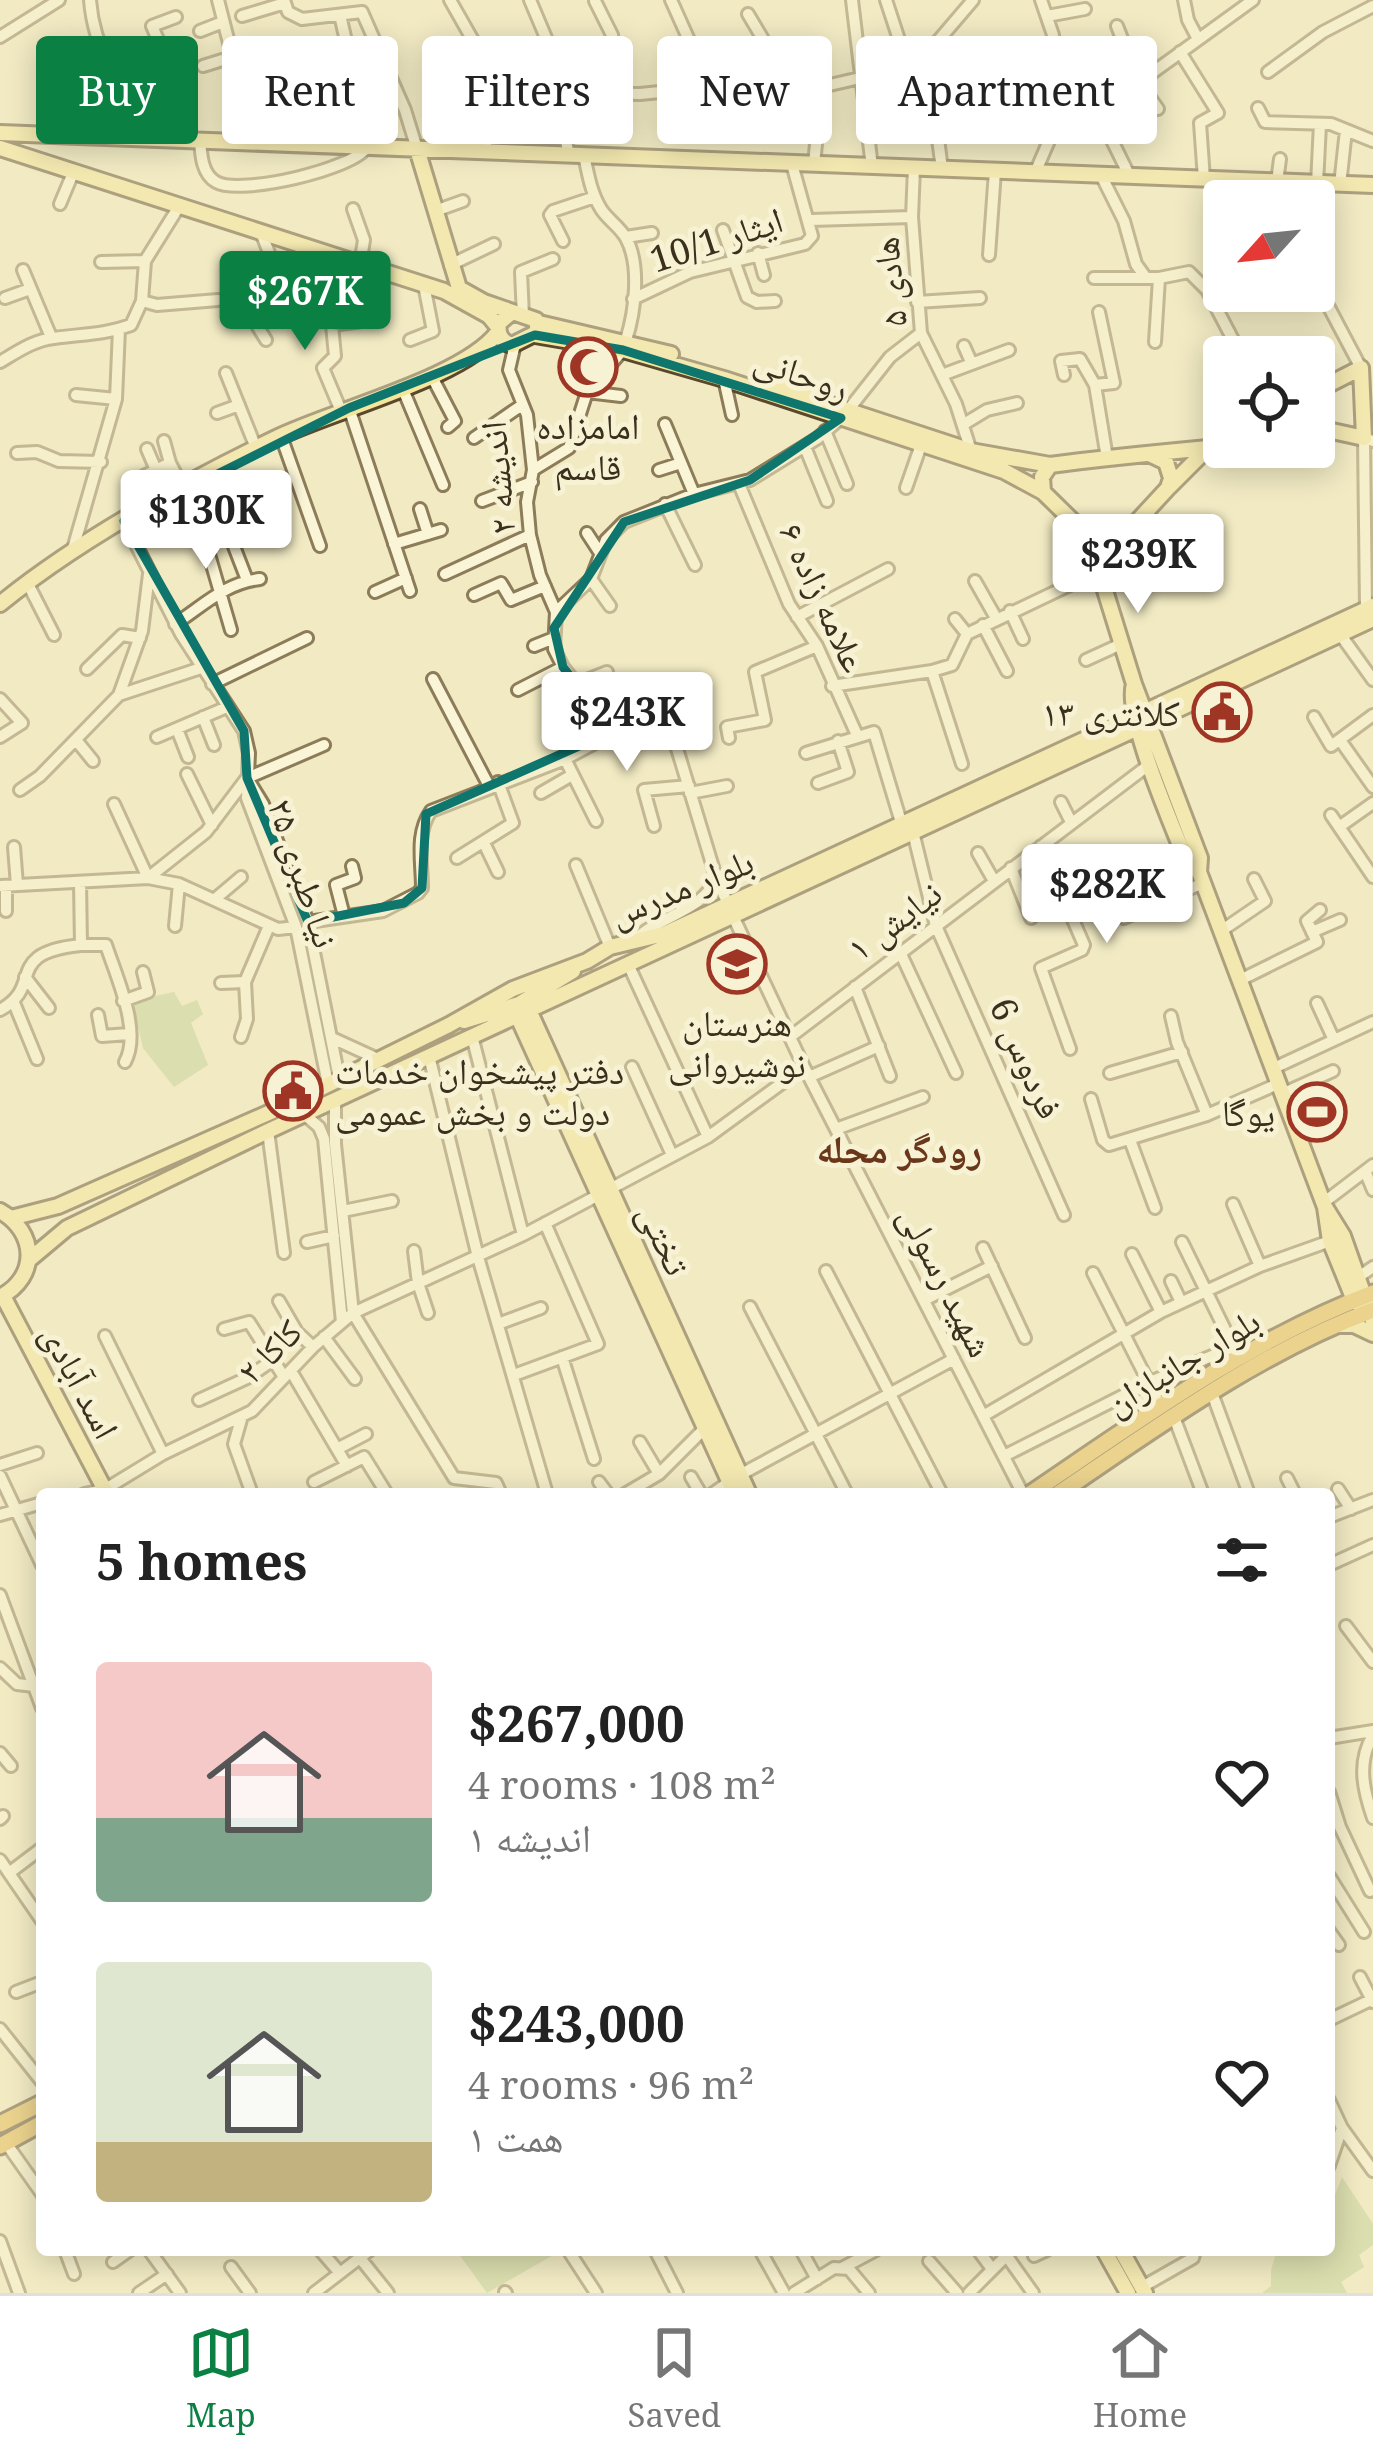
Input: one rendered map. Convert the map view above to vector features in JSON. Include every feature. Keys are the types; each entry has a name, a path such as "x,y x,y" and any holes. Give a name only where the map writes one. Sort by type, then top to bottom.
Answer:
{"highway":[{"name":"بلوار جانبازان","path":"1036,1488 1168,1412 1212,1393 1330,1319 1364,1288"},
{"name":"بلوار جانبازان","path":"1066,1488 1237,1353 1330,1319"},
{"path":"0,2124 36,2106"},
{"path":"3,2144 36,2126"}],"main road":[{"path":"0,133 36,134"},
{"path":"200,140 222,141"},
{"path":"54,144 50,156 57,168"},
{"path":"290,144 1218,180"},
{"path":"0,148 262,235 441,288 489,316 502,339 514,344"},
{"path":"417,149 450,265 441,288"},
{"path":"1335,185 1372,185"},
{"name":"روحانی","path":"441,288 517,314 537,329 624,345 971,451 1050,465 1203,449"},
{"path":"470,360 501,320 517,314"},
{"path":"4,594 256,448 514,344 537,329"},
{"name":"روحانی","path":"624,345 845,413"},
{"path":"1335,381 1367,364 1369,440 1335,432"},
{"name":"روحانی","path":"890,429 921,445 1004,471 1043,492 1075,524"},
{"path":"1098,569 1203,453"},
{"path":"1149,454 1166,462 1171,478 1168,488"},
{"path":"1043,492 1042,477 1050,465"},
{"path":"1075,524 1092,541 1120,540"},
{"path":"1075,524 1098,569 1134,683 1150,764 1186,863 1201,878"},
{"name":"بلوار مدرس","path":"1142,720 1340,634 1371,611"},
{"name":"بلوار مدرس","path":"1,1296 21,1281 30,1259 67,1228 521,1009 628,964 730,909 1371,611"},
{"path":"1142,720 1201,858 1201,878 1324,1205 1330,1241 1364,1288"},
{"name":"بلوار مدرس","path":"6,1214 58,1206 378,1060 513,988 587,961 610,947 664,934 730,909"},
{"path":"449,1025 521,1009 587,961"},
{"name":"تختی","path":"521,1009 735,1482"},
{"name":"تختی","path":"602,1191 704,1428 735,1482"},
{"path":"1324,1205 1343,1236 1364,1288"},
{"path":"6,1214 26,1236 30,1259"},
{"path":"1364,1288 1341,1288 1330,1319 1373,1334"},
{"name":"اسد آبادی","path":"1,1296 103,1488"},
{"path":"1109,2256 1138,2291"},
{"path":"1123,2256 1138,2291"}],"street":[{"path":"0,37 59,0"},
{"path":"90,0 96,36"},
{"path":"218,0 227,36"},
{"path":"322,0 326,16"},
{"path":"450,0 470,36"},
{"path":"530,0 545,36"},
{"path":"671,0 687,36"},
{"path":"852,0 856,39"},
{"path":"886,0 898,36"},
{"path":"942,36 973,0"},
{"path":"1041,0 1053,35"},
{"path":"1184,0 1198,39"},
{"path":"1157,69 1253,0"},
{"path":"595,1 612,36"},
{"path":"242,16 285,2 288,13 302,19 362,12 373,36"},
{"path":"1268,73 1323,32 1373,4"},
{"path":"1047,16 1085,9"},
{"path":"748,14 761,36"},
{"path":"340,15 345,36"},
{"path":"156,36 152,26 176,17"},
{"path":"200,31 224,22"},
{"path":"1117,26 1121,36"},
{"path":"1180,52 1216,110"},
{"path":"202,66 222,60"},
{"path":"398,98 417,149"},
{"path":"1204,179 1200,123 1226,98"},
{"path":"1258,108 1265,122 1320,124 1373,141"},
{"path":"1317,180 1320,124"},
{"path":"1340,185 1346,130"},
{"path":"200,140 202,164 214,182 232,187 340,166 361,157 367,147"},
{"path":"486,144 488,152"},
{"path":"482,502 533,476 569,448 587,392 624,345 632,321 634,274 626,236 603,213 571,144"},
{"path":"814,164 816,144"},
{"path":"869,144 872,166"},
{"path":"939,144 942,169"},
{"path":"1035,173 1048,144"},
{"path":"1114,144 1130,177"},
{"path":"1271,180 1280,159"},
{"name":"ایثار 10/1","path":"633,299 690,272 805,244 812,236 811,220 792,164"},
{"name":"هادی ۵","path":"914,168 912,217 921,333 964,424 971,451"},
{"path":"1372,185 1373,170"},
{"path":"989,256 995,171"},
{"path":"60,204 73,173"},
{"path":"1101,176 1124,221 1136,264 1153,278 1155,342"},
{"path":"563,242 550,215 595,196"},
{"path":"435,211 463,201"},
{"path":"0,362 51,338 88,338 119,329 138,317 145,261 178,208"},
{"path":"353,209 364,240 360,266"},
{"path":"811,220 912,217"},
{"path":"722,230 747,297 775,301"},
{"path":"626,236 652,233"},
{"path":"262,235 278,274 281,298 278,312 260,315 258,327 266,340"},
{"path":"450,265 494,244"},
{"path":"758,253 764,275"},
{"path":"517,314 521,272 553,259"},
{"path":"101,262 145,261"},
{"path":"22,270 51,338"},
{"path":"1094,278 1153,278 1189,272 1207,290 1231,336"},
{"path":"410,340 433,332 441,288"},
{"path":"5,298 30,289"},
{"path":"917,302 980,298"},
{"path":"142,301 157,305 218,300"},
{"path":"360,303 362,321 332,326 335,356 323,368 345,409 410,591"},
{"path":"1095,385 1114,383 1099,312"},
{"path":"1335,312 1367,364"},
{"path":"73,550 116,399 119,329"},
{"path":"556,612 591,579 607,540 624,522 694,494 739,484 806,447 845,413 890,357 921,333"},
{"name":"اندیشه ۲","path":"514,344 509,370 527,415 533,476 527,502 530,535 556,612 554,649 613,731"},
{"path":"964,346 972,364"},
{"path":"942,375 1009,350"},
{"path":"1064,375 1061,361 1080,359 1095,385 1107,458"},
{"path":"226,373 256,448"},
{"path":"431,376 455,422 448,427"},
{"path":"724,379 732,415"},
{"path":"402,387 443,485"},
{"path":"587,392 621,396"},
{"path":"76,395 116,399"},
{"path":"964,424 987,410 1017,403"},
{"path":"217,413 239,405"},
{"path":"474,438 522,405"},
{"path":"665,424 694,494"},
{"path":"825,430 847,484"},
{"path":"281,436 320,546"},
{"path":"1369,440 1371,611"},
{"path":"164,441 183,488"},
{"path":"906,488 921,445"},
{"path":"806,447 827,501"},
{"path":"147,449 150,473 170,464"},
{"path":"16,453 101,462"},
{"path":"659,470 681,463"},
{"name":"علامه زاده ۶","path":"739,484 797,617 817,646 857,734 874,732 907,827"},
{"path":"665,504 695,565"},
{"path":"420,508 428,534"},
{"name":"نیا طبری ۲۵","path":"124,521 175,624 244,731 247,778 263,804 302,924 334,1081"},
{"path":"394,544 441,530"},
{"path":"587,533 600,553"},
{"path":"445,574 530,535"},
{"path":"175,624 218,592 254,579 230,536"},
{"path":"208,551 231,630"},
{"path":"797,617 888,569"},
{"path":"832,686 952,664 968,634 1098,569"},
{"path":"20,790 119,695 140,638 148,574"},
{"path":"375,592 406,578"},
{"path":"591,579 610,606"},
{"path":"975,580 996,618"},
{"path":"27,582 54,635"},
{"path":"474,595 501,583 511,600 545,586"},
{"path":"1010,611 1023,640"},
{"path":"956,619 968,634"},
{"path":"983,625 1007,671"},
{"path":"1340,634 1373,680"},
{"path":"87,669 122,635 140,638"},
{"path":"212,684 308,638"},
{"path":"534,646 554,638"},
{"path":"1086,660 1121,644"},
{"path":"729,738 727,727 765,720 755,672 817,646"},
{"path":"518,690 563,667"},
{"path":"119,695 201,668"},
{"path":"932,671 962,764"},
{"path":"577,684 607,672"},
{"path":"433,679 514,823 458,857"},
{"path":"0,699 22,723 0,736"},
{"path":"157,737 227,707"},
{"path":"8,886 148,878 179,884 282,930 383,911 422,888 420,847 427,816 493,784 565,759 613,731 650,724 662,729 688,707"},
{"path":"1314,717 1331,746 1373,715"},
{"path":"203,717 214,745"},
{"path":"177,729 188,757"},
{"name":"شهید رسولی","path":"662,729 671,732 716,878 806,1072 1023,1488"},
{"path":"806,753 857,734"},
{"path":"76,740 93,761"},
{"path":"1340,740 1373,787"},
{"path":"818,783 848,772 838,741"},
{"path":"148,878 212,825 247,778 324,745"},
{"path":"565,759 596,821"},
{"name":"نیایش ۱","path":"790,1037 1150,764"},
{"path":"187,774 212,825"},
{"path":"541,793 572,775"},
{"path":"654,826 644,790 728,785"},
{"path":"1061,802 1071,822"},
{"path":"1339,827 1373,803"},
{"path":"114,804 148,878"},
{"path":"1331,815 1373,877"},
{"name":"فردوس 6","path":"907,827 936,926 1064,1215"},
{"path":"484,843 498,872"},
{"path":"7,910 14,847"},
{"path":"1034,849 1084,945 1041,968 1070,1048"},
{"path":"978,853 994,881"},
{"path":"576,865 610,947"},
{"path":"344,916 336,885 355,878 352,866"},
{"path":"1011,868 1031,919"},
{"path":"215,899 241,877"},
{"path":"635,938 651,923 704,899 716,878"},
{"path":"1124,919 1201,878"},
{"path":"1221,931 1264,901 1253,879"},
{"path":"80,882 81,946"},
{"path":"175,926 179,884"},
{"path":"1240,980 1317,942 1307,921 1320,910"},
{"path":"1312,932 1340,920"},
{"path":"241,1037 247,1019 244,982 269,926"},
{"path":"0,1010 14,1003 34,960 46,950 106,945 129,1034 125,1062"},
{"path":"900,952 956,1073"},
{"path":"628,964 708,1137"},
{"path":"123,1001 148,992 143,973"},
{"path":"25,977 49,1008"},
{"path":"221,982 244,982"},
{"path":"855,987 890,1076"},
{"name":"نیا طبری ۲۵","path":"316,994 332,1038 334,1081"},
{"path":"14,1003 37,1059"},
{"path":"1318,1003 1334,1040"},
{"path":"98,1015 102,1036 129,1034"},
{"path":"1171,1016 1207,1115"},
{"path":"1091,1099 1105,1144 1130,1140 1207,1115 1279,1082 1334,1040 1373,1022"},
{"path":"472,1036 523,1235"},
{"path":"332,1038 378,1060"},
{"name":"کاکا ۲","path":"111,1488 163,1454 252,1411 353,1313 523,1235 708,1137 806,1072 879,1046"},
{"path":"1110,1073 1182,1052"},
{"path":"429,1056 478,1257 545,1488"},
{"path":"632,1067 672,1155"},
{"path":"1279,1082 1333,1071"},
{"path":"836,1129 923,1097"},
{"path":"335,1102 353,1313 454,1478 498,1488"},
{"path":"305,1115 324,1139 342,1322"},
{"path":"268,1131 284,1253"},
{"path":"1130,1140 1155,1208"},
{"path":"1324,1205 1369,1168 1373,1190"},
{"path":"344,1211 392,1201"},
{"path":"1233,1204 1260,1266"},
{"path":"514,1375 598,1344 545,1223"},
{"path":"307,1242 334,1236"},
{"path":"983,1416 1108,1345 1125,1330 1260,1266 1330,1241"},
{"path":"1004,1456 1150,1382 1237,1353 1182,1242"},
{"path":"983,1248 1025,1338"},
{"path":"414,1251 428,1313"},
{"path":"1132,1254 1161,1312"},
{"path":"923,1300 992,1266"},
{"path":"826,1271 939,1488"},
{"path":"1093,1273 1168,1412 1200,1488"},
{"path":"1171,1281 1181,1302"},
{"path":"279,1301 297,1332 313,1347"},
{"path":"750,1307 844,1488"},
{"path":"498,1324 541,1308"},
{"path":"224,1330 249,1322 347,1466"},
{"path":"105,1336 163,1454"},
{"path":"324,1337 355,1379"},
{"path":"562,1357 594,1459"},
{"path":"735,1482 954,1359"},
{"path":"199,1400 273,1360"},
{"path":"1212,1393 1247,1488"},
{"path":"242,1416 234,1444 250,1488"},
{"path":"635,1488 659,1474 704,1428"},
{"path":"337,1449 366,1434"},
{"path":"640,1442 659,1474"},
{"path":"0,1466 37,1453"},
{"path":"314,1482 364,1457 383,1488"},
{"path":"0,1476 36,1553"},
{"path":"691,1478 697,1488"},
{"path":"1287,1478 1292,1488"},
{"path":"599,1482 604,1488"},
{"path":"1338,1489 1351,1509"},
{"path":"0,1515 36,1504"},
{"path":"1335,1515 1372,1505"},
{"path":"1335,1562 1373,1545"},
{"path":"0,1595 36,1692"},
{"path":"1346,1626 1373,1662"},
{"path":"0,1668 16,1684 34,1686"},
{"path":"1335,1737 1373,1733"},
{"path":"1373,1733 1362,1753 1364,1793 1373,1818"},
{"path":"0,1754 11,1766"},
{"path":"1335,1811 1370,1891"},
{"path":"36,1851 3,1865 36,1902"},
{"path":"1335,1886 1364,1932"},
{"path":"1335,1939 1340,1945"},
{"path":"1335,2017 1373,2000 1360,1977"},
{"path":"16,1992 36,1984"},
{"path":"0,2029 36,2070"},
{"path":"1335,2113 1373,2171"},
{"path":"1335,2149 1342,2128"},
{"path":"3,2144 36,2186"},
{"path":"0,2241 20,2293"},
{"path":"67,2256 74,2274"},
{"path":"112,2262 121,2256"},
{"path":"154,2256 180,2293"},
{"path":"325,2256 340,2273"},
{"path":"314,2293 362,2256"},
{"path":"366,2256 388,2293"},
{"path":"572,2256 596,2293"},
{"path":"658,2256 677,2293"},
{"path":"763,2256 784,2293"},
{"path":"804,2256 817,2279"},
{"path":"799,2292 863,2256"},
{"path":"982,2256 992,2269"},
{"path":"969,2293 1006,2256"},
{"path":"1011,2256 1033,2293"},
{"path":"1138,2291 1194,2256"},
{"path":"929,2261 957,2293"},
{"path":"231,2267 250,2293"},
{"path":"837,2268 849,2269 869,2293"},
{"path":"139,2293 167,2274"}],"highlighted area":[{"path":"535,335 623,350 841,418 750,480 624,522 554,628 563,667 613,731 426,814 422,888 404,903 308,922 247,778 244,731 124,521 349,408"}],"green space":[{"path":"174,992 182,1006 197,1000 203,1014 191,1023 208,1065 174,1087 143,1048 132,1001"},
{"path":"1342,2177 1373,2224 1373,2245 1359,2255 1364,2267 1341,2282 1347,2293 1262,2293 1271,2286 1275,2256 1335,2256 1335,2195"},
{"path":"460,2256 552,2256 487,2293"}],"place":[{"name":"امامزاده قاسم","path":"588,367"},
{"name":"کلانتری ۱۳","path":"1222,712"},
{"name":"هنرستان نوشیروانی","path":"737,964"},
{"name":"دفتر پیشخوان خدمات دولت و بخش عمومی","path":"293,1091"},
{"name":"یوگا","path":"1317,1112"}],"district":[{"name":"رودگر محله","path":"899,1147"}]}
